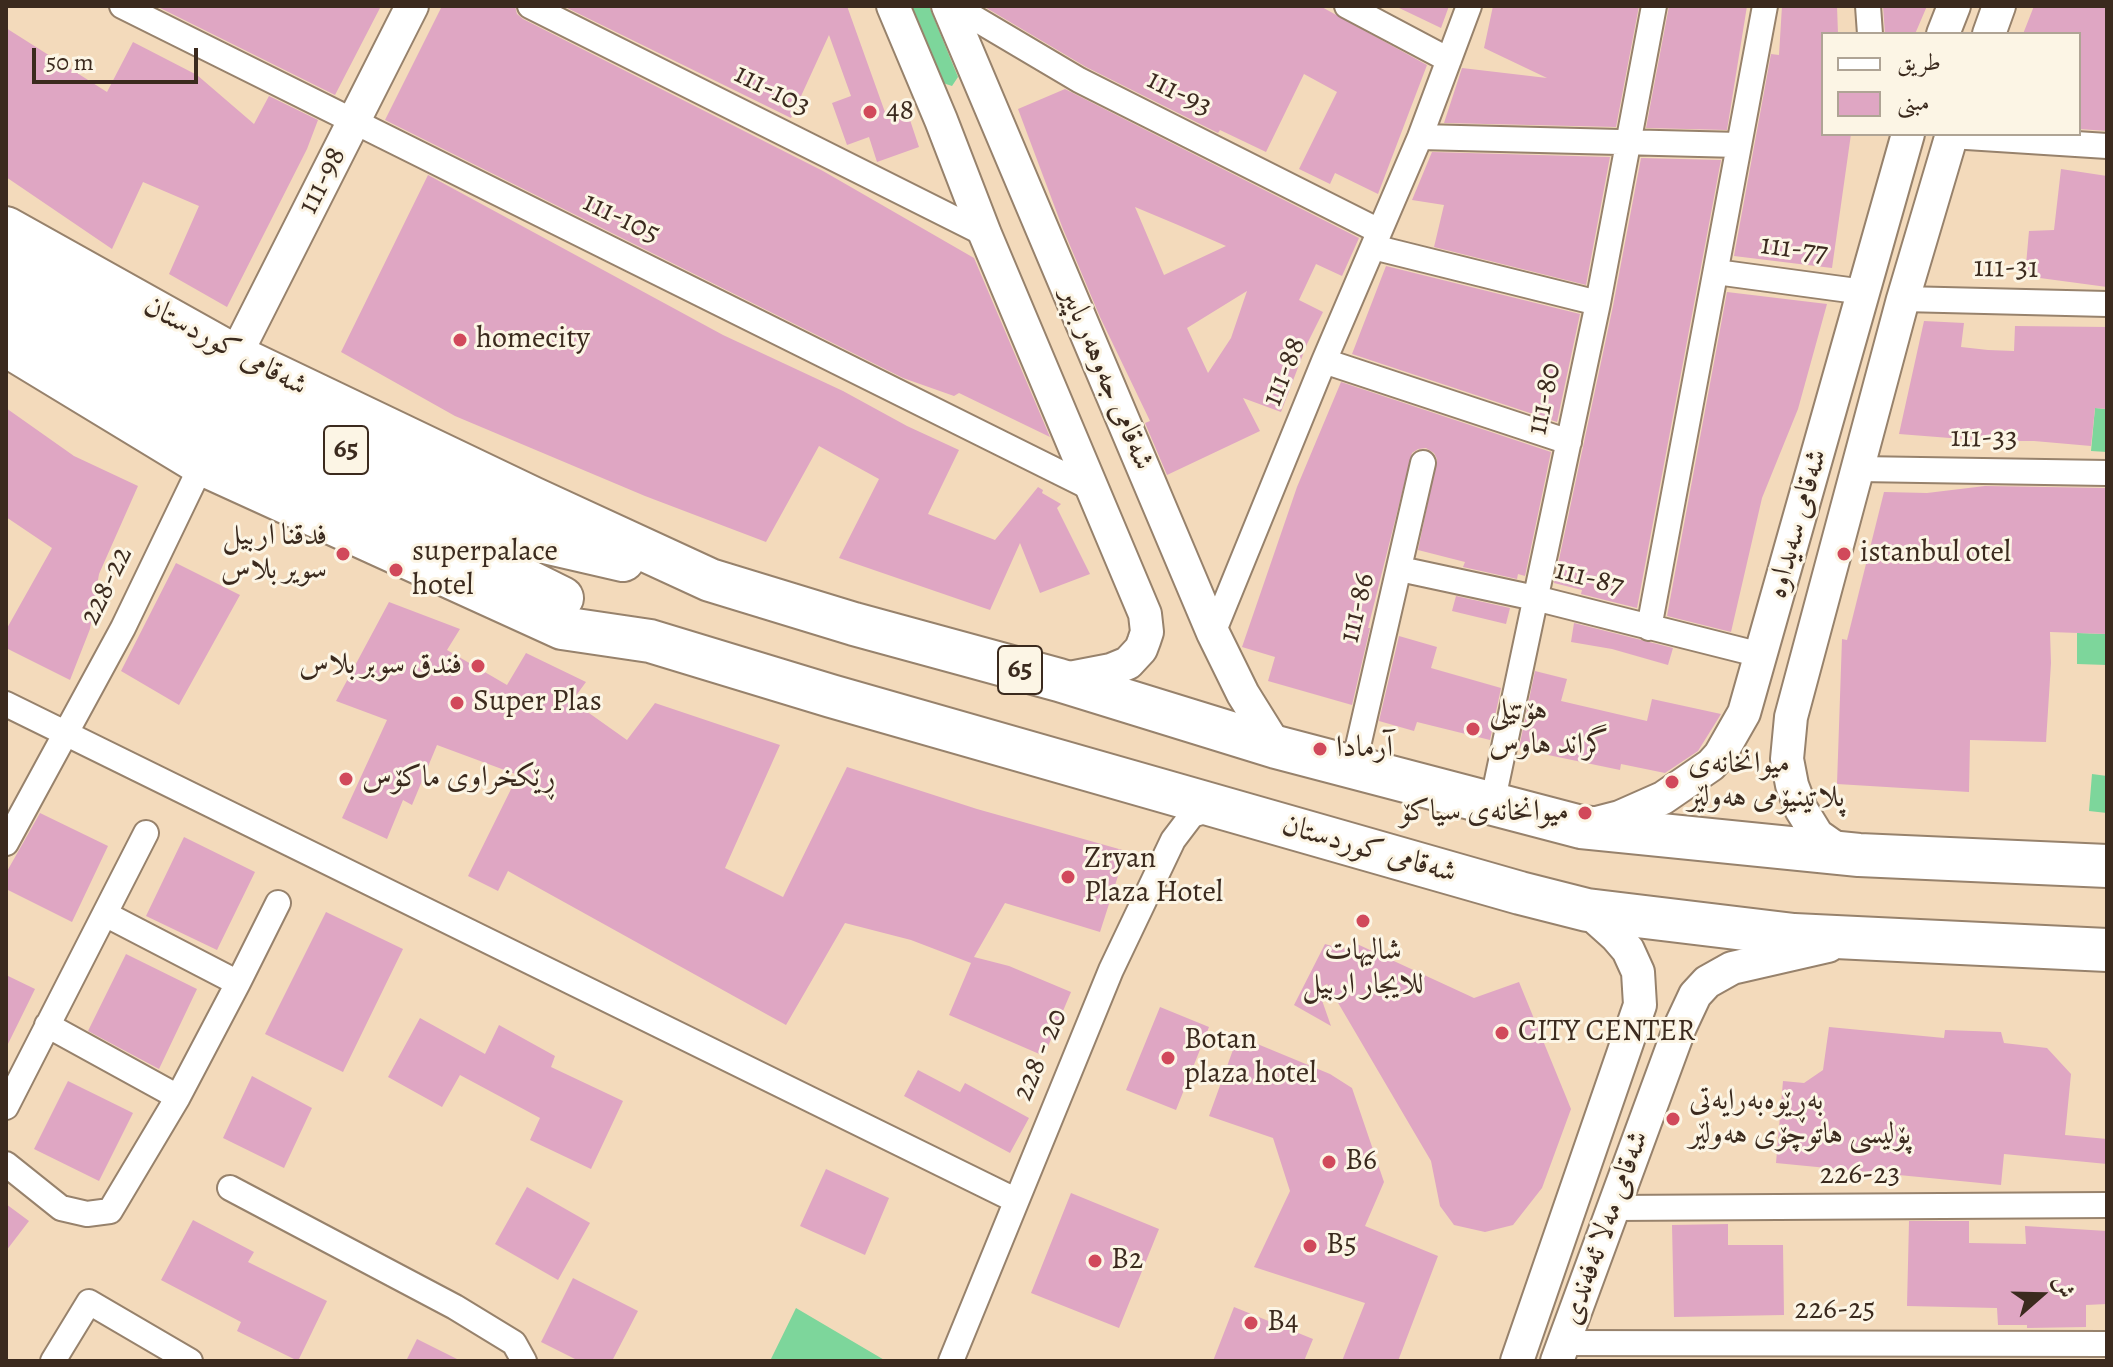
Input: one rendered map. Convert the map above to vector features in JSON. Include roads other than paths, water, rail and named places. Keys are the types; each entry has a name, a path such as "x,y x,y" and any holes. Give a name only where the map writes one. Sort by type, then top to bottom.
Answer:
{"highway":[{"name":"شەقامی کوردستان","path":"6,228 235,356 710,580"},
{"name":"شەقامی کوردستان","path":"6,264 228,395 545,542 710,580 854,624 1059,680 1276,747 1581,827 1844,854 2107,866"},
{"name":"شەقامی کوردستان","path":"6,301 219,428 650,641"},
{"name":"شەقامی کوردستان","path":"6,345 202,464 562,628 650,641 831,696 1587,910 1794,935 2107,950"}],"main road":[{"name":"111-98","path":"235,356 412,6"},
{"name":"شەقامی جەوهەر باپیر","path":"893,6 1145,614 1147,632 1135,657 1120,667 1059,680"},
{"name":"شەقامی جەوهەر باپیر","path":"951,6 1213,633 1243,694 1276,747"},
{"path":"1944,32 1954,6"},
{"path":"1990,32 1999,6"},
{"path":"941,120 990,105"},
{"name":"شەقامی سەیداوە","path":"1581,827 1620,817 1663,798 1711,765 1744,713 1907,136"},
{"name":"شەقامی سەیداوە","path":"1844,854 1817,835 1808,823 1792,785 1787,759 1791,717 1903,299 1951,136"},
{"path":"1758,666 1799,687"},
{"name":"شەقامی مەلا ئەفەندی","path":"1517,1361 1640,1005 1638,972 1628,950 1587,910"},
{"name":"شەقامی مەلا ئەفەندی","path":"1560,1352 1680,1027 1701,989 1723,972 1740,965 1862,938"},
{"path":"1549,1268 1586,1282"}],"street":[{"name":"111-105","path":"122,6 1093,489"},
{"name":"111-103","path":"530,6 985,234"},
{"name":"111-93","path":"951,6 1079,80 1376,239 1598,303"},
{"path":"1347,6 1449,60"},
{"name":"111-88","path":"1213,633 1420,137 1469,6"},
{"name":"111-80","path":"1492,804 1598,303 1654,6"},
{"path":"1649,628 1765,6"},
{"path":"1868,6 1870,32"},
{"path":"1965,136 2107,146"},
{"path":"1420,137 1739,145"},
{"name":"111-77","path":"1716,272 1864,292"},
{"name":"111-31","path":"1903,299 2107,304"},
{"path":"1324,361 1569,442"},
{"name":"111-86","path":"1353,768 1423,463"},
{"name":"228-22","path":"6,843 123,628 202,464"},
{"name":"111-33","path":"1859,469 2107,473"},
{"name":"111-87","path":"1400,569 1535,598 1649,628 1758,666"},
{"path":"6,704 1015,1200"},
{"name":"228 - 20","path":"951,1361 1111,970 1173,840 1192,815 1208,808 1227,809"},
{"path":"6,1107 146,833"},
{"path":"6,1164 61,1208 87,1214 110,1211 178,1097 278,903"},
{"path":"105,914 238,983"},
{"path":"47,1025 178,1097"},
{"path":"230,1188 455,1307 514,1343 524,1361"},
{"name":"226-23","path":"1613,1208 2107,1205"},
{"path":"53,1361 89,1302 190,1361"},
{"name":"226-25","path":"1560,1352 2107,1344"}],"place":[{"name":"48","path":"870,112"},
{"name":"homecity","path":"460,340"},
{"name":"فدقنا اربيل سوير بلاس","path":"343,554"},
{"name":"istanbul otel","path":"1844,554"},
{"name":"superpalace hotel","path":"396,570"},
{"name":"فندق سوبر بلاس","path":"478,666"},
{"name":"Super Plas","path":"457,703"},
{"name":"هۆتێلی گراند هاوس","path":"1473,729"},
{"name":"آرمادا","path":"1320,749"},
{"name":"ڕێکخراوی ماکۆس","path":"346,779"},
{"name":"میوانخانەی پلاتینیۆمی هەولێر","path":"1672,782"},
{"name":"میوانخانەی سیاکۆ","path":"1585,813"},
{"name":"Zryan Plaza Hotel","path":"1068,877"},
{"name":"شاليهات للايجار اربيل","path":"1363,921"},
{"name":"CITY CENTER","path":"1502,1033"},
{"name":"Botan plaza hotel","path":"1168,1058"},
{"name":"بەڕێوەبەرایەتی پۆلیسی هاتوچۆی هەولێر","path":"1673,1119"},
{"name":"B6","path":"1329,1162"},
{"name":"B5","path":"1310,1246"},
{"name":"B2","path":"1095,1261"},
{"name":"B4","path":"1251,1323"}]}
